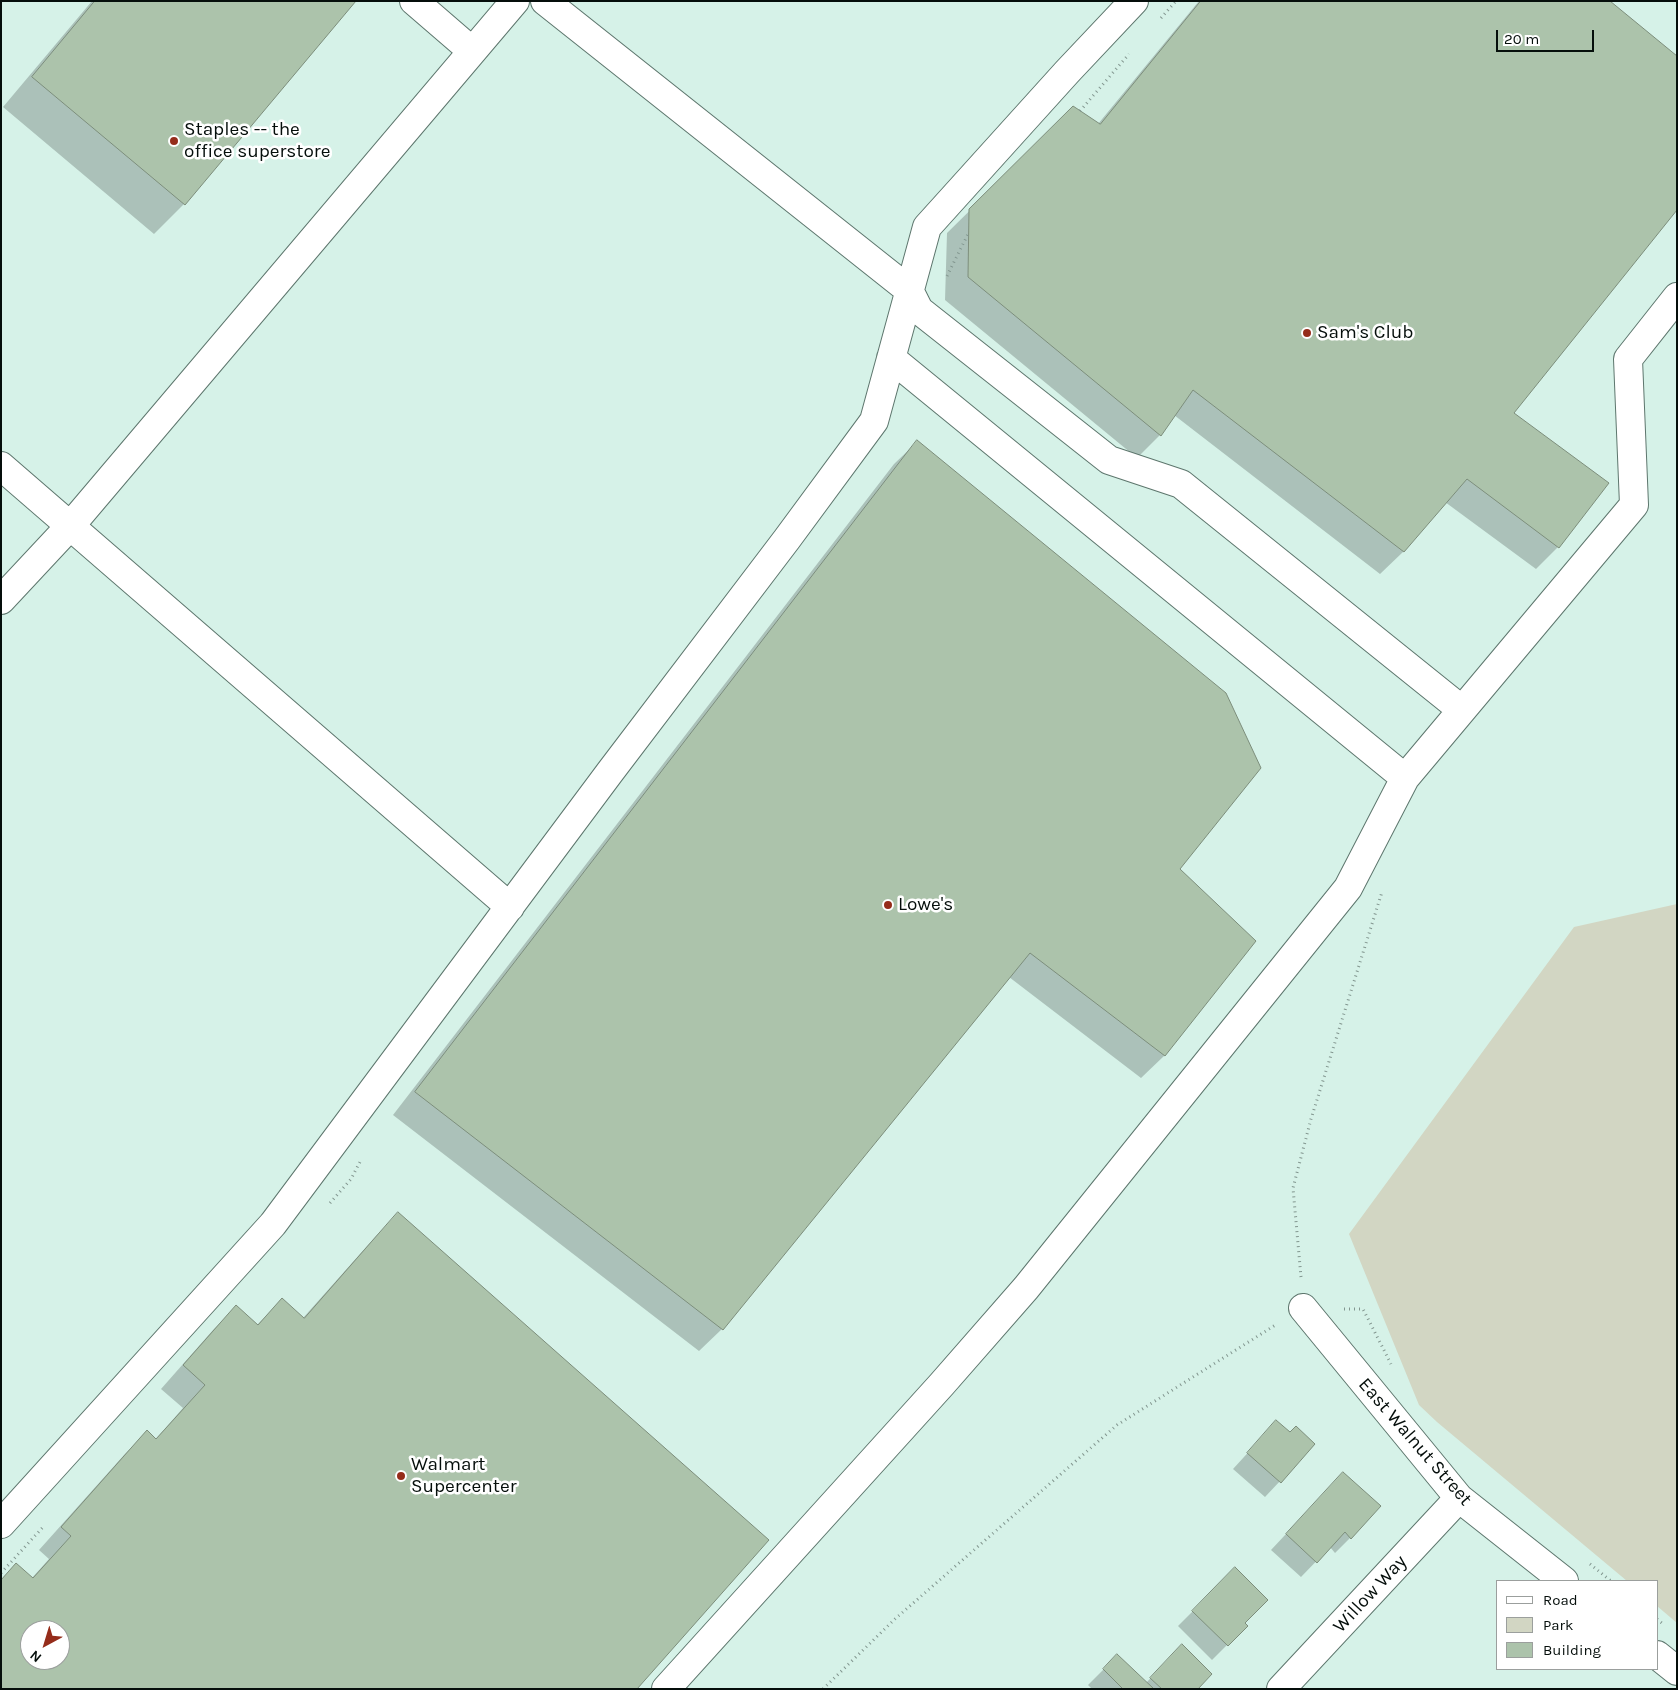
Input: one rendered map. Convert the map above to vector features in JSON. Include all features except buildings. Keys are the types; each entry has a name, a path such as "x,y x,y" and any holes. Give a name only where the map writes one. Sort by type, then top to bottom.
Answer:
{"street":[{"path":"414,1 472,51"},
{"path":"1,600 71,525 515,1"},
{"path":"545,1 910,290 919,310 1109,460 1181,484 1462,710"},
{"path":"1,1524 273,1224 874,421 927,226 1134,1"},
{"path":"666,1689 942,1384 1032,1280 1348,888 1405,778 1634,505 1628,359 1677,296"},
{"path":"891,358 1405,778"},
{"path":"1,466 510,907"},
{"name":"East Walnut Street","path":"1303,1308 1459,1498 1563,1580"},
{"name":"Willow Way","path":"1281,1689 1459,1498"},
{"path":"1658,1656 1677,1671"}],"path":[{"path":"1303,1308 1293,1188 1311,1119 1383,889"},
{"path":"823,1689 895,1619 1117,1425 1303,1308 1363,1309 1394,1369"},
{"path":"1589,1563 1610,1580"}],"green space":[{"path":"1677,904 1677,1623 1658,1607 1658,1580 1626,1580 1419,1405 1349,1234 1574,927"}],"place":[{"name":"Staples -- the office superstore","path":"174,141"},
{"name":"Sam's Club","path":"1307,333"},
{"name":"Lowe's","path":"888,905"},
{"name":"Walmart Supercenter","path":"401,1476"}]}
